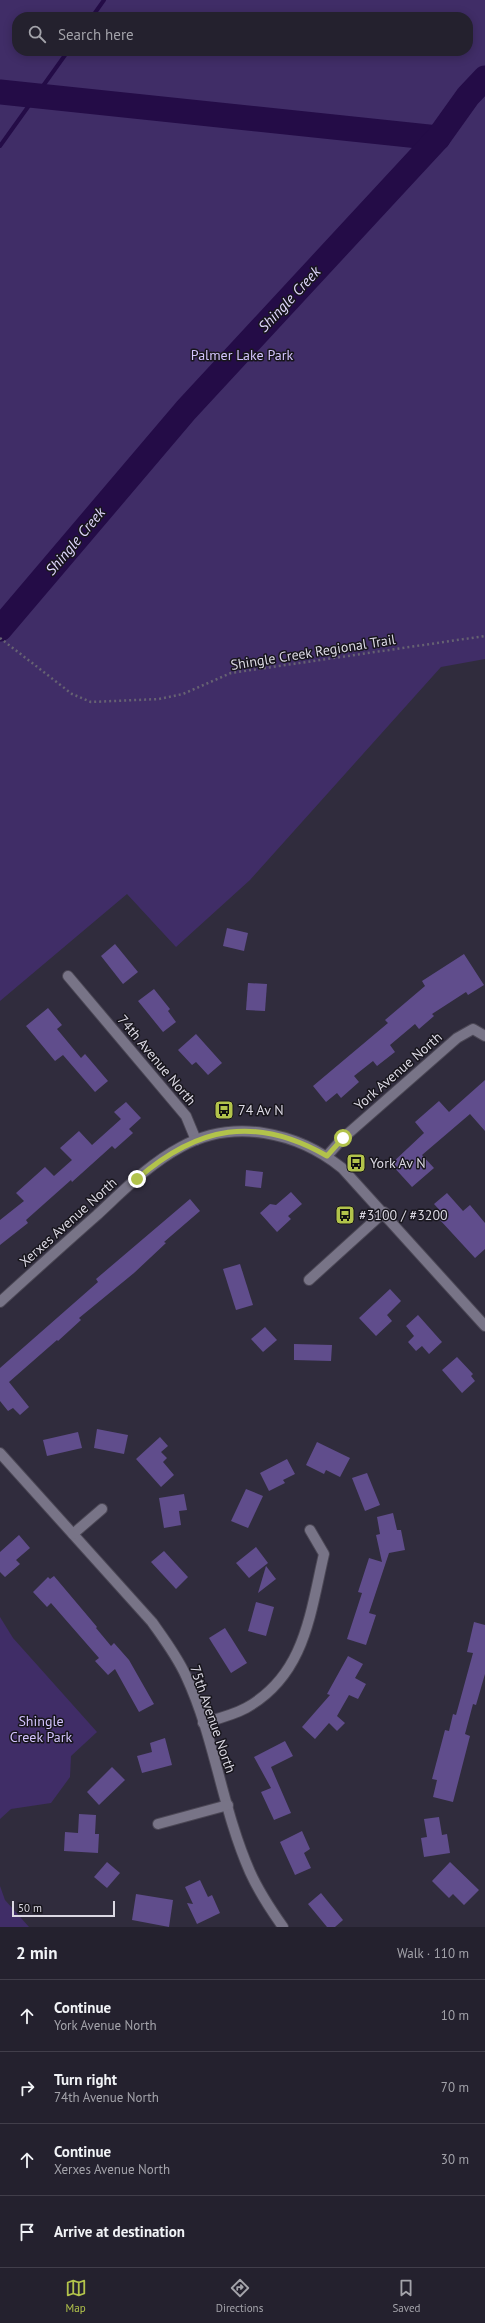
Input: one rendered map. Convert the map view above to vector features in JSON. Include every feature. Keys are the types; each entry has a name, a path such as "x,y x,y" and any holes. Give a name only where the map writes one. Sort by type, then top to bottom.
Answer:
{"street":[{"name":"74th Avenue North","path":"68,976 186,1116 196,1140"},
{"name":"York Avenue North","path":"327,1156 343,1138 457,1038 473,1029 485,1036"},
{"path":"196,1140 227,1132 268,1133 300,1142 327,1156 354,1179 485,1326"},
{"name":"Xerxes Avenue North","path":"0,1302 150,1167 196,1140"},
{"path":"309,1280 384,1212"},
{"name":"75th Avenue North","path":"0,1453 152,1622 171,1648 186,1676 203,1723 250,1873 283,1927"},
{"path":"73,1534 102,1509"},
{"path":"203,1723 245,1708 266,1694 284,1676 298,1653 307,1630 324,1554 310,1530"},
{"path":"158,1824 228,1805"}],"path":[{"name":"Shingle Creek Regional Trail","path":"0,638 72,694 83,700 100,702 165,698 183,694 231,673 485,636"}],"green space":[{"name":"Palmer Lake Park","path":"0,0 485,0 485,659 441,667 250,880 176,947 127,894 0,1001"},
{"name":"Shingle Creek Park","path":"0,1617 13,1638 97,1732 71,1756 70,1777 51,1803 11,1809 0,1819"},
{"path":"0,1886 5,1900 29,1927 0,1927"}],"building":[{"path":"227,928 248,933 244,951 223,946"},
{"path":"115,944 138,972 123,984 101,956"},
{"path":"464,954 484,985 468,995 466,992 432,1014 434,1016 419,1029 415,1024 390,1045 395,1052 377,1066 373,1061 354,1076 359,1082 341,1098 337,1093 326,1102 313,1086 388,1023 385,1020 425,986 422,981"},
{"path":"248,983 267,984 265,1011 246,1010"},
{"path":"154,989 170,1009 168,1011 176,1022 163,1032 138,1001"},
{"path":"48,1008 62,1025 57,1029 81,1058 85,1054 108,1081 95,1092 63,1055 55,1061 26,1026"},
{"path":"196,1034 222,1063 208,1075 196,1062 192,1065 178,1050"},
{"path":"485,1080 485,1131 470,1114 422,1155 434,1168 412,1187 391,1164 424,1133 415,1122 439,1101 449,1112"},
{"path":"126,1102 141,1118 129,1129 133,1133 115,1149 112,1146 72,1182 71,1180 26,1220 28,1223 0,1245 0,1220 24,1201 16,1193 45,1167 54,1176 72,1160 60,1148 79,1131 92,1145 121,1119 114,1112"},
{"path":"246,1170 263,1172 261,1188 245,1186"},
{"path":"291,1192 302,1204 288,1216 291,1219 277,1232 260,1213 270,1204 276,1205"},
{"path":"447,1193 463,1211 470,1205 485,1223 485,1249 475,1258 440,1220 445,1216 434,1204"},
{"path":"190,1199 200,1211 164,1242 166,1243 134,1273 79,1318 81,1320 9,1382 29,1407 20,1415 13,1408 8,1411 0,1401 0,1368 98,1282 96,1279"},
{"path":"240,1264 253,1305 236,1310 223,1269"},
{"path":"390,1289 401,1301 387,1315 392,1321 376,1336 359,1318"},
{"path":"418,1315 442,1342 429,1354 422,1346 416,1351 408,1342 414,1336 406,1326"},
{"path":"265,1327 277,1340 263,1352 251,1339"},
{"path":"294,1344 332,1345 331,1361 294,1360"},
{"path":"457,1357 473,1374 471,1376 475,1381 462,1393 442,1370"},
{"path":"97,1429 128,1435 124,1454 94,1448"},
{"path":"78,1432 82,1448 47,1456 43,1440"},
{"path":"160,1437 168,1446 161,1452 167,1458 163,1462 174,1475 161,1487 136,1459"},
{"path":"317,1442 350,1458 340,1477 326,1470 324,1474 306,1465"},
{"path":"287,1459 295,1474 283,1480 285,1483 269,1491 260,1473"},
{"path":"367,1473 380,1505 365,1511 352,1478"},
{"path":"246,1489 263,1496 248,1528 231,1521"},
{"path":"184,1494 187,1510 179,1511 181,1525 164,1528 159,1498"},
{"path":"393,1513 397,1530 401,1530 405,1550 389,1553 369,1613 376,1615 366,1645 347,1639 362,1593 358,1592 369,1558 382,1562 376,1535 380,1534 377,1517"},
{"path":"19,1535 30,1548 16,1560 20,1564 5,1577 0,1572 0,1552"},
{"path":"256,1547 268,1563 249,1578 236,1563"},
{"path":"164,1551 188,1577 176,1589 151,1562"},
{"path":"266,1566 276,1579 258,1593"},
{"path":"54,1576 111,1646 114,1643 129,1660 154,1704 139,1712 115,1669 108,1675 95,1661 99,1658 51,1603 47,1607 33,1592 48,1577 50,1579"},
{"path":"256,1602 274,1607 266,1636 248,1631"},
{"path":"474,1622 485,1625 485,1674 476,1705 473,1704 465,1734 470,1736 453,1802 433,1797 437,1780 432,1779 445,1730 449,1731 453,1714 456,1715 473,1653 467,1652"},
{"path":"225,1628 247,1663 231,1673 209,1638"},
{"path":"348,1656 363,1664 355,1678 366,1684 358,1699 349,1695 337,1716 345,1723 337,1731 329,1723 315,1739 302,1727 330,1695 327,1694"},
{"path":"165,1738 172,1765 142,1773 137,1756 152,1752 150,1743"},
{"path":"285,1741 293,1756 271,1767 291,1813 274,1820 261,1792 271,1788 254,1757"},
{"path":"112,1767 125,1780 99,1805 87,1792"},
{"path":"79,1814 96,1815 95,1834 99,1834 98,1853 64,1851 65,1832 78,1833"},
{"path":"439,1817 442,1835 447,1834 450,1853 424,1857 421,1838 427,1837 424,1819"},
{"path":"302,1831 310,1849 304,1853 311,1868 295,1875 280,1842"},
{"path":"107,1862 120,1873 107,1888 94,1877"},
{"path":"450,1862 479,1890 464,1905 453,1894 449,1898 432,1881"},
{"path":"200,1880 208,1897 212,1895 220,1913 197,1924 187,1903 193,1904 185,1887"},
{"path":"321,1893 343,1920 335,1927 327,1927 308,1904"},
{"path":"136,1894 173,1900 169,1927 132,1920"}],"waterway":[{"path":"96,12 104,0"},
{"path":"0,146 64,56"},
{"name":"Shingle Creek","path":"0,629 186,410 438,138 468,96 485,78"},
{"path":"0,92 438,138"}],"place":[{"name":"74 Av N","path":"224,1110"},
{"name":"York Av N","path":"356,1163"},
{"name":"#3100 / #3200","path":"345,1215"}],"route":[{"path":"137,1179 150,1167 181,1147 196,1140 227,1132 268,1133 284,1136 314,1148 327,1156 336,1144 343,1138"}]}
